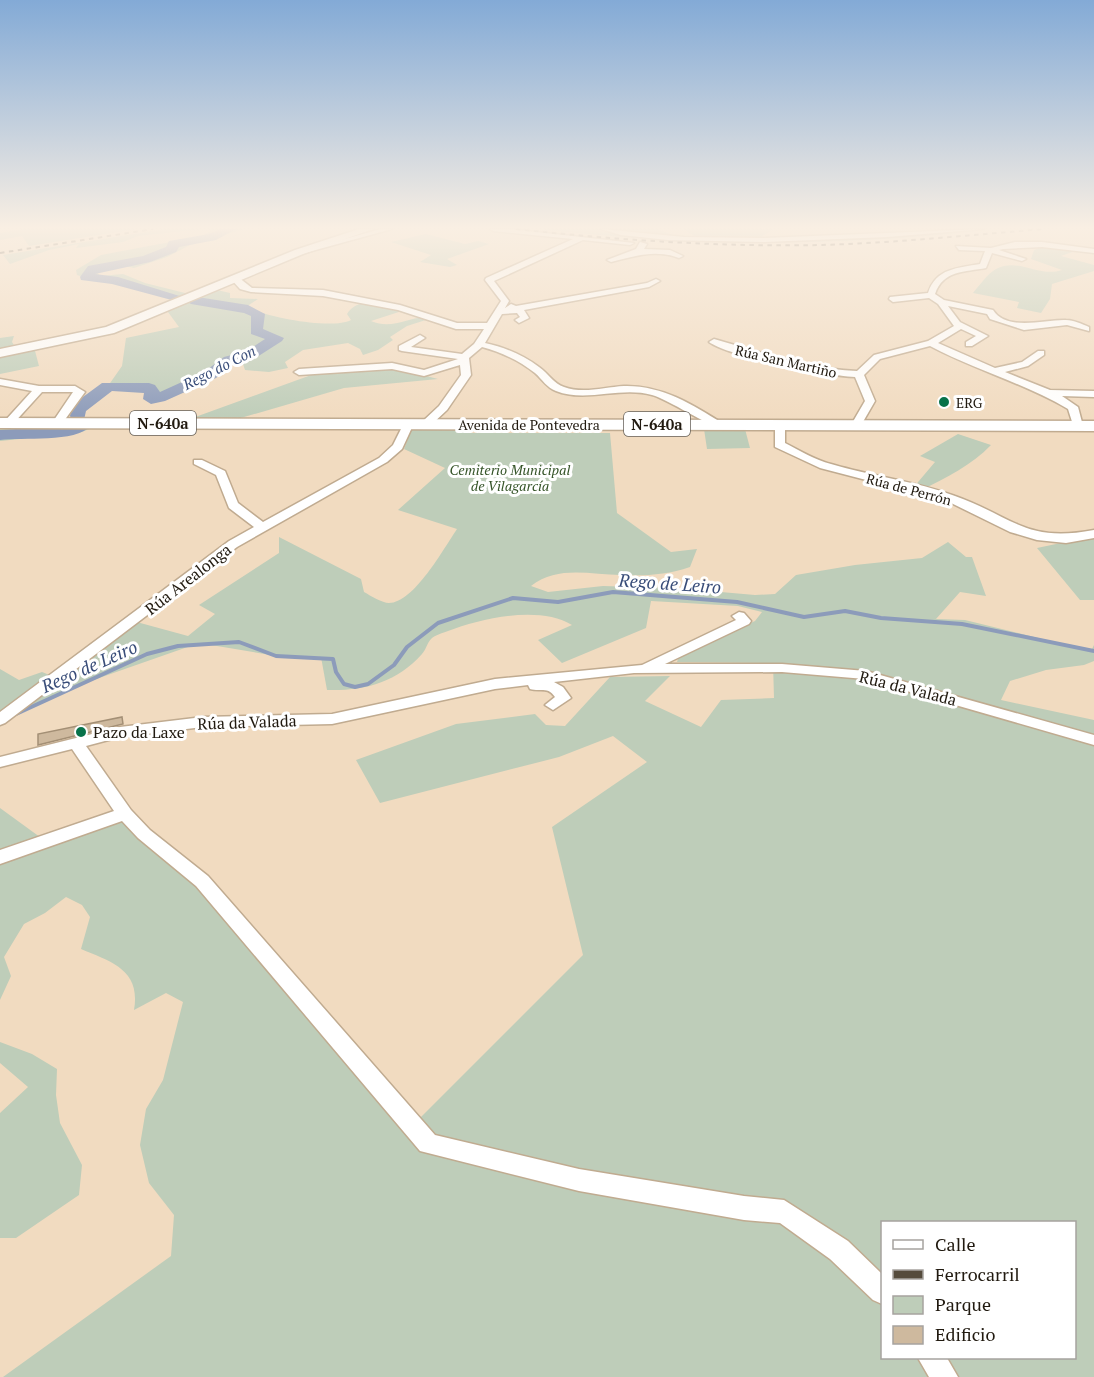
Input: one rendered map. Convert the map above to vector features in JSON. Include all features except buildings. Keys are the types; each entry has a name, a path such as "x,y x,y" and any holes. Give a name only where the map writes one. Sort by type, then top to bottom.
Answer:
{"main road":[{"path":"0,353 110,330 200,293"},
{"name":"Avenida de Pontevedra","path":"4,423 1086,426"}],"street":[{"path":"324,293 400,308 456,326 490,326"},
{"path":"497,293 503,303 520,311 525,318 519,320"},
{"path":"497,312 600,293"},
{"path":"893,299 931,295 941,302 957,324 982,336 969,344"},
{"path":"941,302 990,312 993,316 1024,327 1068,322 1086,329"},
{"path":"298,372 392,366 424,373 464,359 479,344 503,303"},
{"name":"Rúa San Martiño","path":"714,342 834,373 859,374 884,354 931,343 948,336 959,327 957,324"},
{"path":"420,338 402,348 464,359"},
{"path":"931,343 957,358 1051,393 1073,407 1086,426"},
{"path":"479,344 523,362 562,391 636,389 648,391 681,401 718,424"},
{"path":"994,372 1025,364 1041,353"},
{"path":"427,423 443,408 466,375 464,359"},
{"name":"Rúa San Martiño","path":"856,425 870,400 859,374"},
{"path":"0,381 39,388 75,389 80,392 57,423"},
{"path":"4,423 39,388"},
{"path":"1051,393 1094,394"},
{"name":"Rúa Arealonga","path":"0,720 233,544 383,460 398,447 409,423"},
{"name":"Rúa de Perrón","path":"780,425 778,445 824,466 951,498 1014,529 1041,537 1066,538 1094,534"},
{"path":"198,462 221,473 233,505 262,527"},
{"name":"Rúa da Valada","path":"645,669 741,623 744,621 739,616"},
{"name":"Rúa da Valada","path":"0,762 120,732 202,722 332,719 518,680 645,669 782,668 866,675 1094,740"},
{"name":"Rúa da Valada","path":"425,699 546,684 555,687 563,698 553,705"},
{"path":"76,743 125,814 144,834 202,882 428,1143 579,1180 744,1208 784,1212 839,1250 881,1290"},
{"path":"0,857 125,814"},
{"path":"932,1359 945,1377"}],"green space":[{"path":"155,293 230,293 230,298 258,299 246,307 256,311 315,323 342,323 351,320 347,314 352,308 366,303 382,304 405,310 371,321 380,324 424,317 432,318 407,326 390,337 393,340 378,350 363,355 360,349 348,343 303,350 285,362 288,368 269,372 245,370 242,361 235,358 210,375 159,398 151,399 152,391 149,388 108,386 122,366 126,338 179,327 165,308 181,301"},
{"path":"974,293 1051,293 1050,299 1041,313 1017,308 1019,302"},
{"path":"14,336 12,342 17,350 34,347 39,366 0,374 0,338"},
{"path":"399,369 438,379 344,388 220,424 176,424 314,374"},
{"name":"Cemiterio Municipal de Vilagarcía","path":"414,423 467,424 466,433 610,433 617,513 671,552 697,549 690,567 673,572 647,575 563,573 541,579 531,586 548,592 603,586 675,588 755,595 775,594 796,575 855,565 922,558 948,542 966,557 972,557 986,596 960,592 936,619 965,620 1091,651 1094,645 1094,661 1084,665 1046,670 1010,681 1001,700 1094,720 1094,1377 3,1377 171,1256 174,1215 149,1183 140,1145 146,1109 163,1080 183,1002 166,993 134,1010 133,985 122,969 81,949 90,917 82,905 66,897 45,913 24,924 4,957 11,976 0,1000 0,808 44,840 125,814 202,882 413,1125 583,955 552,827 647,762 613,736 559,757 380,803 356,760 456,724 535,714 546,725 565,726 610,677 670,676 645,701 701,727 721,700 774,698 773,663 677,662 679,656 755,621 762,612 738,606 651,601 646,628 562,663 538,640 572,625 559,619 527,615 493,618 439,634 431,639 422,654 412,664 401,672 379,683 354,689 327,690 321,657 276,656 199,643 82,684 0,719 0,669 19,680 42,672 57,678 133,621 188,636 215,614 199,605 279,553 279,537 361,579 364,592 380,601 389,603 399,601 428,573 457,529 398,510 445,468 404,449"},
{"path":"0,428 92,428 79,433 0,441"},
{"path":"704,429 745,429 750,448 707,449"},
{"path":"958,434 991,445 976,459 949,476 921,490 913,488 935,462 920,456"},
{"path":"1094,536 1094,600 1080,600 1037,548"},
{"path":"0,1042 32,1054 57,1069 56,1095 60,1123 82,1165 79,1195 16,1238 0,1238 0,1113 28,1087 0,1063"}],"waterway":[{"name":"Rego do Con","path":"162,293 179,298"},
{"name":"Rego do Con","path":"78,416 78,409 108,386 149,388 152,391 151,399 159,398 210,375 229,360 252,354 277,338 256,331 258,314 248,309 191,300"},
{"name":"Rego do Con","path":"0,435 62,431 82,426"},
{"name":"Rego de Leiro","path":"16,714 147,654 178,646 239,642 276,656 333,659 336,672 344,684 355,687 368,684 394,665 407,647 438,623 513,598 558,602 613,592 737,602 804,617 845,611 881,618 962,624 1094,651"}],"place":[{"name":"ERG","path":"944,402"},
{"name":"Pazo da Laxe","path":"81,732"}]}
